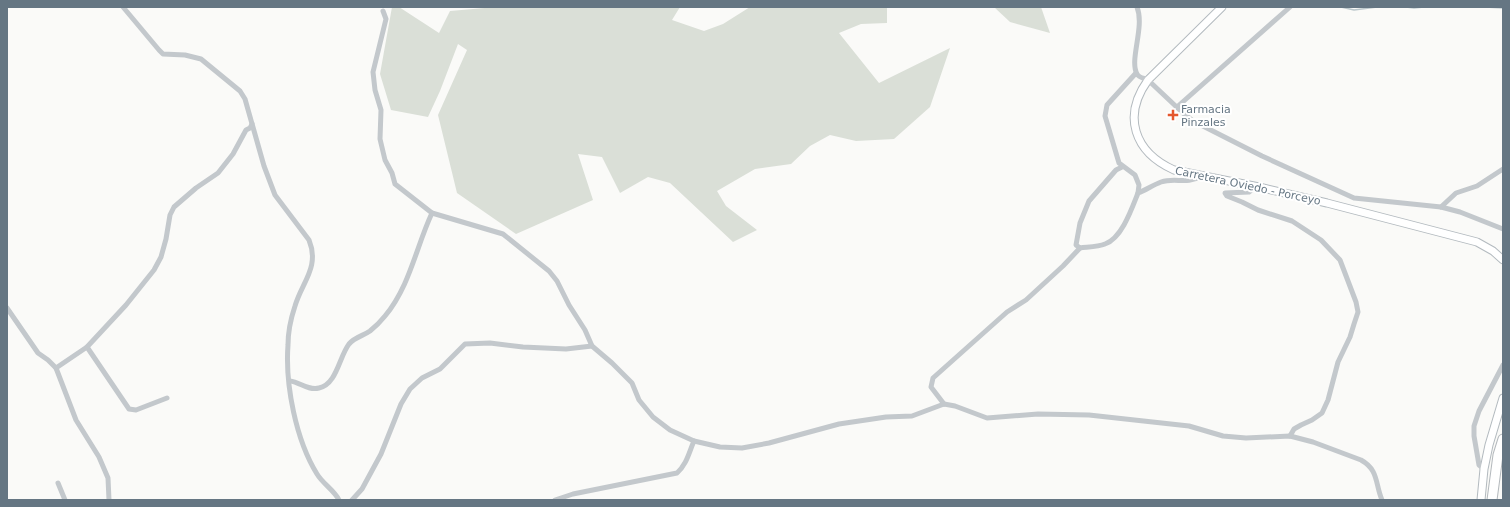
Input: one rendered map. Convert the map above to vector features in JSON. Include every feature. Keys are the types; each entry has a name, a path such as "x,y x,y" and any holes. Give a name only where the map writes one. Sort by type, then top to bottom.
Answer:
{"highway":[{"path":"1492,500 1498,455 1503,439"}],"main road":[{"name":"Carretera Oviedo - Porceyo","path":"1222,7 1148,80 1141,90 1134,113 1136,133 1140,143 1147,152 1163,165 1174,170 1256,186 1477,242 1493,251 1503,260"},
{"path":"1481,500 1484,469 1489,445 1503,398"}],"street":[{"path":"123,7 163,54 185,54 201,59 240,91 245,99 264,166 276,196 309,240 312,247 313,262 311,271 295,305 291,318 287,358 293,412 302,444 318,475 339,500"},
{"path":"1137,7 1140,24 1134,60 1136,73 1141,78 1148,80 1193,121 1354,198 1441,207 1460,212 1503,229"},
{"path":"1177,106 1290,7"},
{"path":"383,11 386,19 374,72 375,90 381,110 380,139 385,160 392,172 395,184 432,213 502,234 549,271 557,281 569,305 585,330 592,346 632,383 639,400 653,417 670,430 694,441 720,447 742,448 769,443 839,424 886,417 912,416 944,404 955,406 987,418 1038,414 1089,414 1188,426 1223,436 1246,438 1290,436 1313,442 1368,463 1374,470 1378,492 1382,500"},
{"path":"944,404 931,387 933,378 1007,312 1026,300 1080,248 1106,244 1116,237 1131,211 1138,193 1139,185 1135,176 1118,163 1105,116 1107,105 1136,73"},
{"path":"56,368 87,346 126,305 154,270 166,239 170,215 174,207 196,188 218,173 233,154 246,130 250,128 252,124"},
{"path":"1080,248 1076,246 1080,223 1089,201 1116,170 1122,167"},
{"path":"1441,207 1456,193 1477,186 1503,169"},
{"path":"1138,193 1160,182 1194,181 1201,176"},
{"path":"1256,186 1249,192 1225,193 1227,196 1258,210 1292,221 1321,240 1340,260 1356,302 1358,312 1350,337 1338,362 1328,400 1322,413 1312,420 1300,425 1290,436"},
{"path":"290,381 303,386 318,389 325,386 331,379 349,344 356,338 370,331 385,315 396,299 413,265 423,232 432,213"},
{"path":"7,308 38,353 56,368 76,420 99,457 108,478 109,500"},
{"path":"352,500 362,489 381,454 401,404 410,389 422,378 440,369 465,344 490,343 524,347 566,349 592,346"},
{"path":"87,346 129,409 136,410 167,398"},
{"path":"1484,469 1479,465 1474,436 1474,426 1479,411 1503,365"},
{"path":"555,500 573,494 678,473 684,467 694,441"},
{"path":"58,483 65,500"}],"shaded area":[{"path":"392,7 399,7 439,33 450,11 496,7 680,7 672,20 704,31 723,24 750,7 887,7 887,23 861,24 839,33 879,83 950,48 930,107 894,139 856,141 830,135 810,146 791,164 755,169 717,191 726,206 757,230 733,242 670,183 648,177 620,193 602,157 578,154 593,200 516,234 457,193 438,115 467,50 458,44 440,91 428,117 391,110 380,74"},
{"path":"994,7 1041,7 1050,33 1010,22"}],"waterway":[{"path":"1341,7 1354,10 1377,7"},
{"path":"1406,7 1424,7"},
{"path":"1485,7 1503,8"}],"place":[{"name":"Farmacia Pinzales","path":"1173,115"}]}
